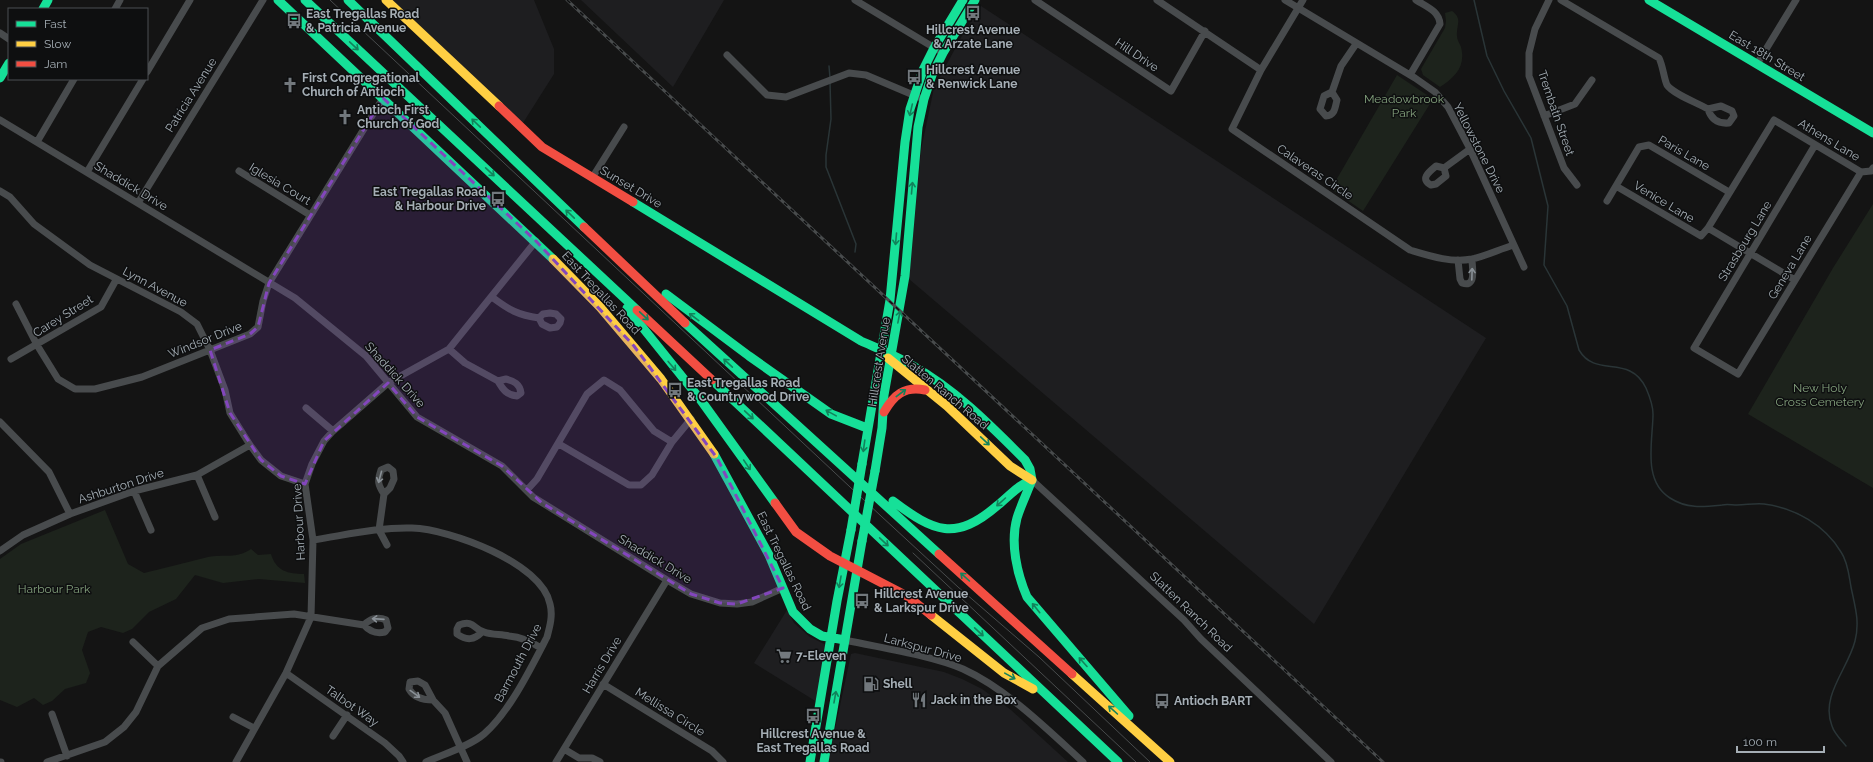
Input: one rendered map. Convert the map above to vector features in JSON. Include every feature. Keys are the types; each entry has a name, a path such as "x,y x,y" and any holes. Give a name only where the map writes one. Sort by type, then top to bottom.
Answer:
{"main road":[{"name":"East Tregallas Road","path":"278,0 536,241 624,335 661,379 691,419 717,458 769,555 793,612 800,621 822,636 845,640"},
{"path":"305,0 1118,762"},
{"path":"348,0 598,241 738,373 1170,762"},
{"name":"Sunset Drive","path":"386,0 542,146 592,178 861,341 882,350 891,358"},
{"name":"Hillcrest Avenue","path":"810,762 851,530 867,428 882,350 894,273 905,142 910,109 923,70 934,48 963,0"},
{"name":"Hillcrest Avenue","path":"824,762 875,471 883,415 884,396 904,276 918,127 924,99 932,75 943,53 975,0"},
{"name":"East 18th Street","path":"1649,0 1873,133"},
{"path":"0,78 8,65"},
{"path":"598,241 694,317 831,414 867,428"},
{"path":"615,289 635,320 717,421 761,486 796,532 844,563 907,596 1004,673 1050,699"},
{"name":"Slatten Ranch Road","path":"891,358 899,370 927,390 1015,469 1032,480"},
{"name":"Slatten Ranch Road","path":"891,358 914,366 958,398 1025,460 1030,469 1032,480"},
{"path":"883,415 890,403 904,389 916,387 927,390"},
{"path":"809,436 910,515 930,526 942,529 956,530 972,525 1019,486 1032,480"},
{"path":"1032,480 1017,519 1014,537 1019,578 1027,597 1163,755"}],"street":[{"path":"148,70 190,0"},
{"name":"Patricia Avenue","path":"138,203 263,0"},
{"path":"855,0 943,53"},
{"name":"Hill Drive","path":"1035,0 1171,91 1205,31"},
{"path":"1157,0 1261,70"},
{"name":"Yellowstone Drive","path":"1285,0 1356,44 1410,75 1435,92 1448,107 1470,149 1524,267"},
{"name":"Calaveras Circle","path":"1303,0 1261,70 1232,129 1410,250 1432,257 1458,260 1472,259 1514,244"},
{"path":"1410,75 1440,24 1439,18 1435,12 1416,0"},
{"name":"Trembath Street","path":"1549,0 1535,29 1529,54 1529,76 1564,168 1577,185"},
{"path":"1561,0 1659,58 1664,67 1667,85 1674,91 1708,108"},
{"path":"1757,64 1796,0"},
{"path":"1332,92 1342,66 1356,44"},
{"path":"727,55 767,95 786,97 849,73 866,75 924,99"},
{"path":"37,142 73,80"},
{"path":"87,172 142,80"},
{"path":"1544,116 1574,104 1592,80"},
{"name":"Windsor Drive","path":"16,304 37,345 58,379 75,389 95,389 142,377 250,334 258,327 263,301 269,283 284,261 310,215 383,98"},
{"name":"Shaddick Drive","path":"0,120 295,298 366,356 418,417 502,466 542,503 690,594 720,603 737,604 752,602 783,588"},
{"name":"Athens Lane","path":"1729,192 1774,120 1861,172 1871,171 1873,168"},
{"path":"592,178 624,127"},
{"name":"Paris Lane","path":"1607,201 1639,147 1649,145 1729,192"},
{"name":"Strasbourg Lane","path":"1738,374 1694,348 1815,145"},
{"path":"1444,168 1470,149"},
{"name":"Iglesia Court","path":"239,172 310,215"},
{"name":"Geneva Lane","path":"1738,374 1861,172"},
{"name":"Venice Lane","path":"1616,186 1701,236 1708,228 1795,280"},
{"name":"Lynn Avenue","path":"0,191 10,197 34,224 90,266 181,312 197,324 210,350 225,390 230,413 250,445 261,460 281,476 305,484"},
{"path":"1708,228 1729,192"},
{"name":"Harbour Drive","path":"236,762 286,673 311,617 313,540 305,484 312,464 324,441 333,431 388,383 449,349 536,241"},
{"path":"1458,260 1460,280 1466,285 1473,280 1472,259"},
{"name":"Carey Street","path":"11,359 101,308 116,280"},
{"path":"492,297 508,310 520,315 539,318"},
{"path":"449,349 465,363 498,381"},
{"path":"527,490 537,479 559,444 587,394 604,380 620,390 654,430 672,442"},
{"path":"306,408 333,431"},
{"path":"559,444 629,486 641,485 649,478 672,442 691,419"},
{"path":"2,426 49,472 70,514"},
{"name":"Ashburton Drive","path":"0,551 23,536 70,514 134,491 197,475 250,445"},
{"path":"197,475 215,517"},
{"name":"Slatten Ranch Road","path":"1032,480 1184,620 1201,639 1331,762"},
{"path":"134,491 151,530"},
{"path":"384,494 379,530 387,546"},
{"name":"Barmouth Drive","path":"313,540 379,530 413,528 444,533 470,540 520,567 540,584 550,603 551,624 541,648 505,711 495,724 483,735 426,762"},
{"name":"Harris Drive","path":"556,762 667,580"},
{"path":"47,762 106,742 124,727 136,712 158,666 202,628 219,621 294,614 364,625"},
{"path":"482,632 511,636 533,643 541,648"},
{"name":"Larkspur Drive","path":"845,640 928,659 963,670 989,684 1028,712 1083,762"},
{"path":"133,642 158,666"},
{"name":"Talbot Way","path":"286,673 385,743 399,756 403,762"},
{"name":"Mellissa Circle","path":"603,684 712,751 723,762"},
{"path":"433,700 445,713 467,762"},
{"path":"52,714 67,756"},
{"path":"333,736 347,715"},
{"path":"233,717 254,728"},
{"path":"564,749 580,760 592,758 600,762"}],"highlighted area":[{"path":"383,98 536,241 634,346 717,458 783,588 737,604 720,603 691,594 542,503 502,466 417,417 388,383 324,441 305,484 281,476 261,460 230,413 210,350 250,334 258,327 269,283"}],"shaded area":[{"path":"386,0 534,0 554,49 554,74 521,126"},
{"path":"581,0 724,0 673,87"},
{"path":"981,6 1486,338 1314,624 909,279 921,150 934,88 963,34"},
{"path":"787,610 794,623 810,637 826,645 817,702 754,663"},
{"path":"855,653 944,672 982,689 1011,710 1068,762 828,762 851,654"}],"green space":[{"name":"Meadowbrook Park","path":"1452,11 1458,20 1457,37 1461,47 1462,60 1461,66 1455,75 1440,87 1423,75 1421,69 1445,28 1445,13"},
{"name":"Meadowbrook Park","path":"1397,75 1433,99 1363,211 1331,189"},
{"name":"New Holy Cross Cemetery","path":"1873,204 1873,488 1748,414 1833,268"},
{"name":"Harbour Park","path":"105,510 128,564 144,573 208,557 240,554 251,549 258,555 271,554 273,560 279,568 283,570 304,574 305,583 259,579 223,583 195,575 176,599 149,612 132,629 123,633 101,627 88,632 82,650 90,673 86,683 65,689 52,701 43,705 34,698 17,707 0,700 0,559 21,544"}],"waterway":[{"path":"1474,0 1487,56 1504,91 1531,138 1548,206 1544,265 1567,306 1579,350 1586,359 1603,366 1622,368 1631,371 1639,378 1646,388 1651,400 1653,411 1651,448 1652,471 1661,491 1676,502 1689,506 1702,507 1761,504 1787,509 1808,519 1818,526 1834,542 1845,560 1855,608 1857,627 1852,651 1832,693 1829,715 1834,731 1846,746"},
{"path":"829,66 830,78"},
{"path":"830,82 831,119 826,155 826,167 856,244 855,252"}],"tram line":[{"path":"330,0 881,516 958,587 1039,657 1150,762"},
{"path":"913,553 1136,762"}],"railway":[{"path":"567,0 1383,762"}],"traffic: fast":[{"path":"44,8 48,0"},
{"path":"278,0 553,259"},
{"path":"305,0 637,310"},
{"path":"348,0 584,227"},
{"path":"862,464 890,300 905,142 910,109 923,70 934,48 963,0"},
{"path":"875,471 882,428 884,395 905,276 918,127 924,99 932,75 943,53 975,0"},
{"path":"1649,0 1873,133"},
{"path":"0,78 8,65"},
{"path":"633,202 861,341 907,362 944,386 972,409 1025,460 1030,469 1032,480"},
{"path":"666,294 749,356 831,414 867,428"},
{"path":"627,308 700,399 775,503"},
{"path":"685,323 939,554"},
{"path":"712,380 1118,762"},
{"path":"714,454 769,555 793,612 810,629 822,636 845,640"},
{"path":"851,530 862,464"},
{"path":"862,541 875,471"},
{"path":"1032,480 1017,518 1014,538 1014,548 1020,578 1027,597 1129,716"},
{"path":"893,501 908,512 933,526 957,528 983,517 1018,488 1032,480"},
{"path":"810,762 837,601 851,530"},
{"path":"824,762 862,541"}],"traffic: slow":[{"path":"386,0 499,106"},
{"path":"553,259 600,307 661,379 714,454"},
{"path":"888,358 947,406 1010,466 1032,480"},
{"path":"931,615 1004,673 1033,689"},
{"path":"1072,674 1170,762"}],"traffic: jam":[{"path":"499,106 542,147 633,202"},
{"path":"584,227 685,323"},
{"path":"637,310 712,380"},
{"path":"884,412 900,393 911,389 925,390"},
{"path":"775,503 796,532 830,556 907,596 931,615"},
{"path":"939,554 1072,674"}],"place":[{"name":"Hillcrest Avenue & Arzate Lane","path":"973,13"},
{"name":"East Tregallas Road & Patricia Avenue","path":"294,21"},
{"name":"Hillcrest Avenue & Renwick Lane","path":"914,77"},
{"name":"First Congregational Church of Antioch","path":"290,85"},
{"name":"Antioch First Church of God","path":"345,117"},
{"name":"East Tregallas Road & Harbour Drive","path":"498,199"},
{"name":"East Tregallas Road & Countrywood Drive","path":"675,390"},
{"name":"Hillcrest Avenue & Larkspur Drive","path":"862,601"},
{"name":"7-Eleven","path":"784,656"},
{"name":"Shell","path":"871,684"},
{"name":"Jack in the Box","path":"919,700"},
{"name":"Antioch BART","path":"1162,701"},
{"name":"Hillcrest Avenue & East Tregallas Road","path":"813,716"}]}
